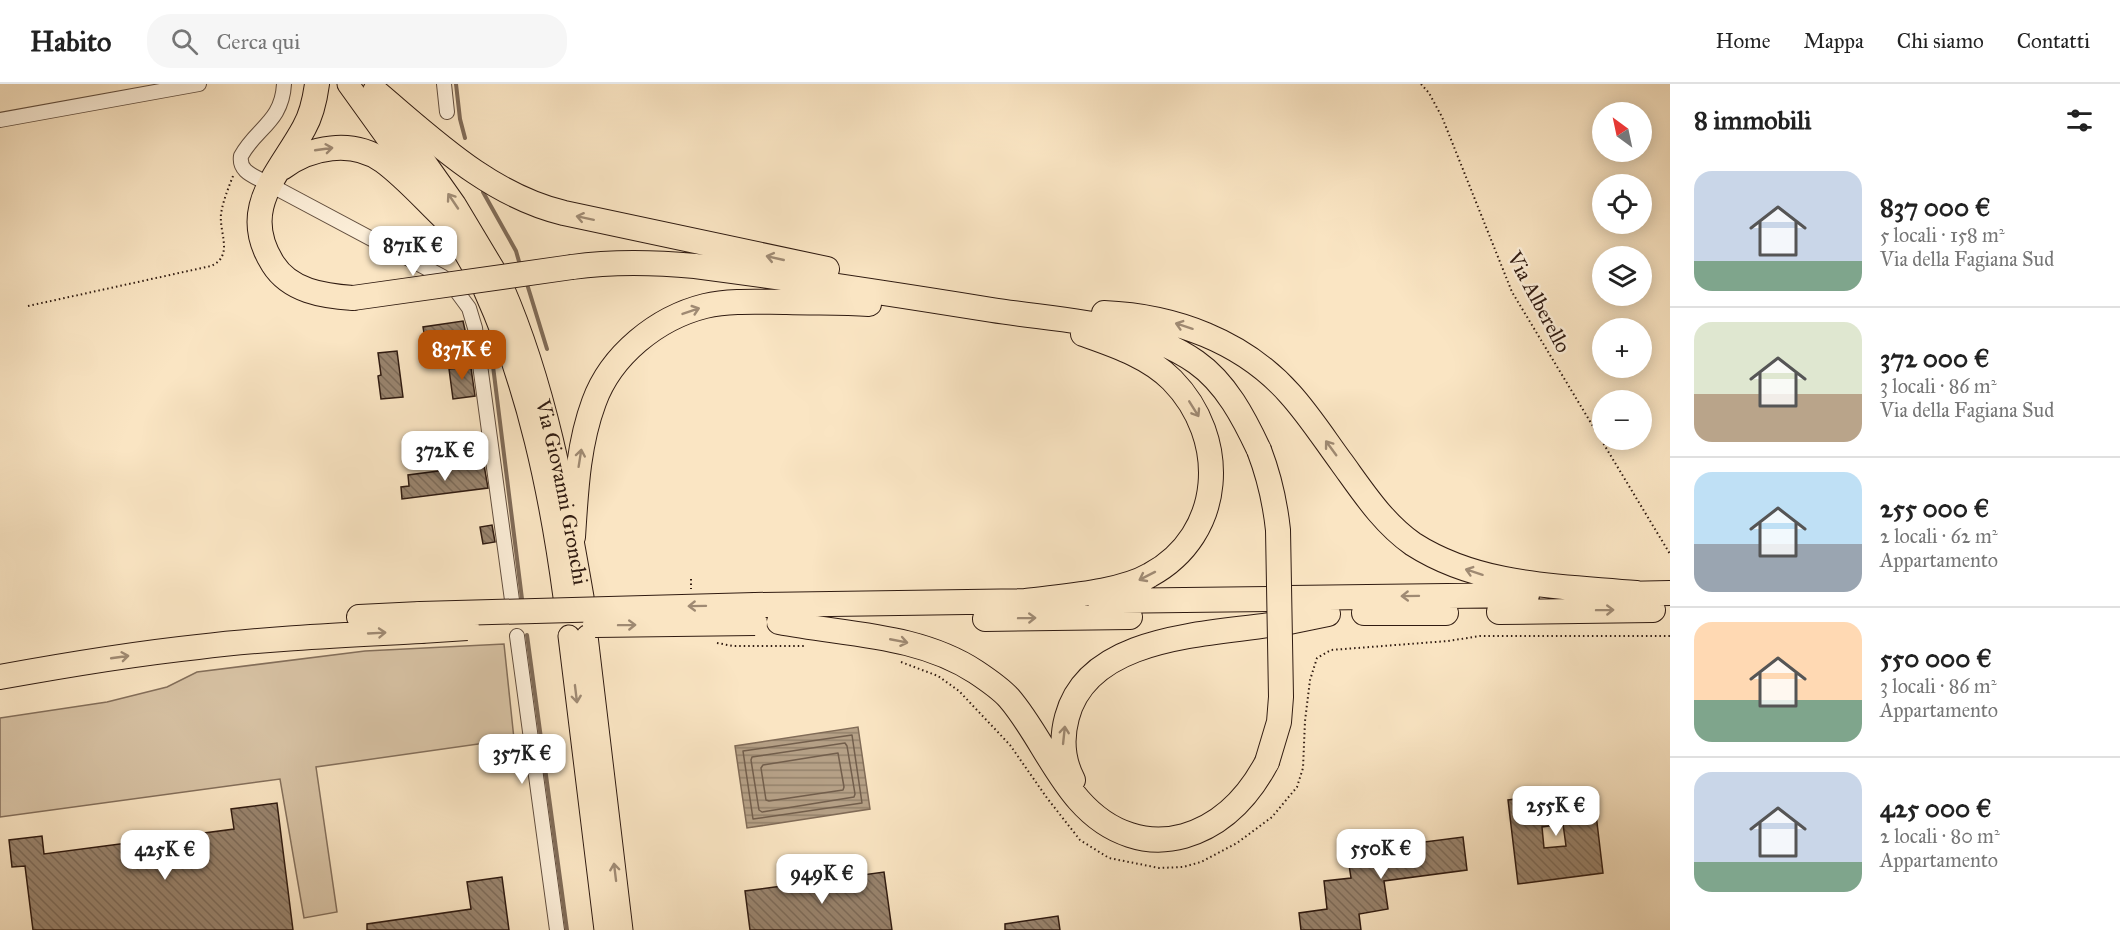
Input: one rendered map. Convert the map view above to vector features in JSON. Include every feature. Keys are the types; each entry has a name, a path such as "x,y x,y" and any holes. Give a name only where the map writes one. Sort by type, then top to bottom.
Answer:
{"highway":[{"path":"317,84 315,99 305,126 264,192 259,222 264,247 276,268 294,284 306,290 336,297 353,298 615,262 669,263 954,303 1125,331 1171,346 1196,362 1220,384 1247,425 1268,473 1275,503 1278,530 1281,697 1279,722 1267,762 1237,805 1212,824 1178,838 1159,840 1133,836 1113,829 1088,809 1056,771 1007,696 970,668 937,651 906,642 779,622 755,614"},
{"path":"372,87 429,137 476,172 508,191 544,207 801,264 897,282 954,303"},
{"path":"269,181 293,160 313,151 336,148 360,151 382,160 444,219"},
{"path":"573,537 579,462 594,402 613,368 636,343 660,325 695,309 734,303 847,303 894,306 954,303"},
{"path":"1018,314 1061,311 1127,315 1167,321 1204,333 1248,358 1277,381 1301,407 1384,519 1405,537 1431,554 1459,567 1503,580 1636,593"},
{"path":"1018,314 1137,355 1171,379 1202,423 1211,456 1209,491 1201,522 1180,552 1166,566 1132,583 1026,602"},
{"path":"779,622 1279,612 1670,593"},
{"path":"0,661 118,640 278,622 421,622 755,614 1026,602 1328,614 1670,610"},
{"path":"1088,809 1065,761 1063,732 1069,709 1096,671 1140,649 1207,634 1279,612"},
{"path":"0,677 78,663 200,646 309,637 421,622"}],"main road":[{"name":"Via Giovanni Gronchi","path":"348,84 489,279 534,439 573,597 573,537 532,361 489,279 455,204 372,87"},
{"path":"605,930 578,636 622,930"}],"street":[{"path":"0,120 199,84"},
{"path":"284,84 276,114 243,153 242,164 247,172 269,181 443,277"},
{"path":"444,84 447,112"},
{"path":"458,293 470,308 475,328 512,600"},
{"path":"518,636 557,930"}],"path":[{"name":"Via Alberello","path":"1421,84 1429,93 1442,117 1512,292 1670,554"},
{"path":"28,306 218,264 225,250 221,221 223,204 232,176 242,164"},
{"path":"690,579 691,590"},
{"path":"900,662 938,676 959,691 1010,745 1080,840 1109,858 1159,868 1183,867 1201,862 1237,843 1272,817 1297,787 1303,768 1310,680 1317,658 1331,650 1448,641 1480,636 1670,636"},
{"path":"714,642 733,646 804,646"}],"shaded area":[{"path":"504,644 514,739 316,767 337,912 304,918 280,779 0,817 0,718 107,702 167,687 197,672 365,651"}],"water":[{"path":"858,727 870,809 747,828 735,746"}],"building":[{"path":"463,321 467,339 426,345 423,327"},
{"path":"397,351 403,397 381,399 378,353"},
{"path":"470,361 475,396 453,399 449,369 459,368 458,363"},
{"path":"484,465 488,488 402,499 401,487 409,486 408,475"},
{"path":"492,525 495,542 483,544 480,527"},
{"path":"1593,789 1603,873 1518,884 1508,800","holes":["1563,824 1566,846 1544,848 1542,827"]},
{"path":"277,803 293,930 33,930 25,866 12,867 9,840 42,836 44,854 234,829 231,809"},
{"path":"1463,837 1467,870 1384,881 1388,909 1359,914 1361,930 1301,930 1299,913 1327,909 1324,881 1351,878 1347,852"},
{"path":"884,872 892,930 750,930 745,891"},
{"path":"502,877 509,930 367,930 367,924 471,909 467,882"},
{"path":"1058,916 1060,930 1005,930 1005,924"}],"waterway":[{"path":"456,84 460,119 465,138"},
{"path":"483,192 516,251 520,265"},
{"path":"527,284 547,349"},
{"path":"492,358 522,599"},
{"path":"527,635 567,930"}]}
